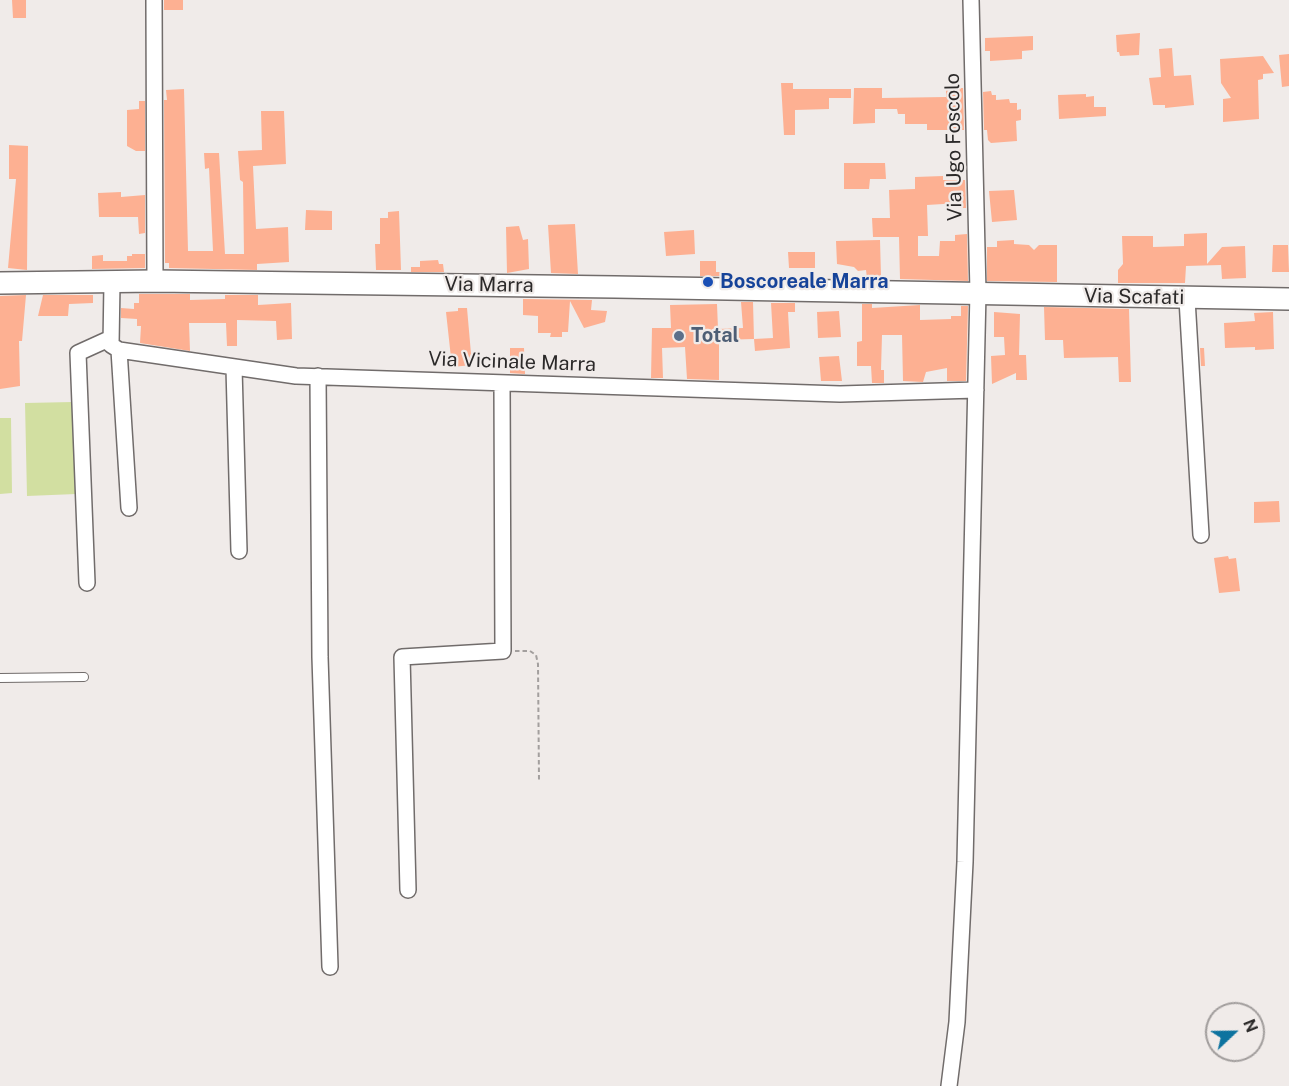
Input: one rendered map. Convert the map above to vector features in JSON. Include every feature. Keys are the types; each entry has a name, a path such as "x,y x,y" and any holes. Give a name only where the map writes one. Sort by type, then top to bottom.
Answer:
{"main road":[{"name":"Via Marra","path":"0,283 155,281 978,292"},
{"name":"Via Scafati","path":"978,292 1289,299"}],"street":[{"path":"154,0 155,281"},
{"name":"Via Ugo Foscolo","path":"950,1086 957,1022 965,862 978,292 971,0"},
{"path":"112,283 129,508"},
{"path":"1186,298 1201,535"},
{"path":"87,583 78,352 115,344"},
{"name":"Via Vicinale Marra","path":"115,344 234,368 318,376 840,394 976,390"},
{"path":"234,368 239,551"},
{"path":"318,376 320,657 330,967"},
{"path":"408,890 402,657 503,651 502,382"}],"lane":[{"path":"0,678 84,677"}],"path":[{"path":"503,651 530,651 536,655 539,781"}],"green space":[{"path":"73,402 76,494 27,496 25,403"},
{"path":"0,418 11,418 12,493 0,494"}],"building":[{"path":"12,0 26,0 26,18 13,18"},
{"path":"164,0 183,0 183,10 164,10"},
{"path":"1140,33 1139,55 1120,56 1117,52 1116,35"},
{"path":"1033,36 1033,50 1022,51 1022,59 990,61 990,51 985,51 985,38"},
{"path":"1172,48 1174,76 1191,75 1194,105 1165,108 1165,105 1153,105 1149,78 1161,77 1159,49"},
{"path":"1289,54 1289,86 1282,87 1279,55"},
{"path":"1263,56 1274,73 1263,74 1263,79 1258,80 1259,119 1223,122 1223,99 1231,98 1221,83 1220,59"},
{"path":"781,83 793,83 793,89 851,89 851,98 829,98 829,109 795,110 795,135 784,135"},
{"path":"854,88 882,88 882,98 946,97 946,88 963,88 964,130 927,130 927,124 905,124 905,114 898,114 897,109 875,109 875,123 853,124"},
{"path":"184,89 188,251 213,251 209,168 205,169 204,153 219,153 225,254 244,254 243,182 240,180 238,151 262,150 261,111 284,111 286,164 253,166 256,229 288,227 289,262 257,264 257,270 169,268 169,263 165,263 164,100 167,100 166,90"},
{"path":"991,91 992,95 996,95 996,100 1009,99 1010,103 1017,103 1017,110 1021,109 1021,120 1016,121 1017,141 991,143 988,140 987,130 984,130 983,92"},
{"path":"1086,94 1086,97 1094,96 1094,107 1106,107 1106,116 1059,119 1058,95"},
{"path":"139,101 145,101 145,151 136,151 127,146 127,110 139,109"},
{"path":"9,145 28,146 27,270 8,268 16,179 9,179"},
{"path":"844,163 885,163 886,179 870,179 869,189 844,189"},
{"path":"943,176 943,180 965,180 966,208 960,208 959,203 927,205 928,236 918,236 918,256 939,256 940,241 955,241 955,235 967,234 968,281 900,279 899,237 873,237 872,218 890,218 889,190 915,189 915,177"},
{"path":"1014,190 1017,220 992,222 989,191"},
{"path":"121,192 121,197 145,195 145,233 139,234 138,217 99,217 98,193"},
{"path":"306,210 332,211 332,230 305,230"},
{"path":"399,211 401,270 376,270 375,244 380,244 380,218 388,218 388,212"},
{"path":"575,224 578,274 551,273 548,225"},
{"path":"519,226 523,240 528,239 529,269 507,273 506,227"},
{"path":"694,230 695,254 666,256 664,232"},
{"path":"1207,233 1207,264 1222,247 1245,246 1246,278 1222,279 1221,265 1186,266 1185,283 1118,283 1118,270 1123,264 1122,236 1153,236 1153,247 1184,246 1184,234"},
{"path":"880,240 881,277 867,278 866,270 858,271 854,267 837,264 836,241"},
{"path":"1014,240 1014,244 1029,245 1034,250 1039,245 1057,245 1057,282 987,281 987,247 997,247 997,241"},
{"path":"1273,245 1288,245 1289,272 1272,272"},
{"path":"788,252 815,252 815,268 789,268"},
{"path":"132,254 145,254 145,268 92,269 92,256 103,255 103,261 127,261 127,256 132,256"},
{"path":"438,260 439,264 443,264 444,272 411,272 411,267 420,267 420,261"},
{"path":"700,261 716,261 716,272 721,272 721,276 700,276"},
{"path":"139,294 190,294 190,300 225,299 225,295 258,295 258,305 291,303 292,339 277,340 276,321 237,320 237,346 227,346 226,323 189,323 190,351 140,343 141,326 137,326 137,319 121,318 121,308 134,309 134,303 139,303"},
{"path":"26,295 22,341 19,341 20,386 0,389 0,296"},
{"path":"43,295 93,295 93,303 69,304 68,316 38,316"},
{"path":"523,299 592,300 591,310 607,311 605,322 584,328 570,301 568,332 562,332 562,337 550,337 551,333 538,333 538,316 523,315"},
{"path":"741,302 753,302 754,339 719,340 719,380 687,379 685,347 662,348 663,378 651,378 652,328 671,328 670,305 717,304 718,329 743,328"},
{"path":"771,303 795,303 795,312 788,312 790,348 755,351 754,339 773,338"},
{"path":"862,304 872,304 872,308 920,305 920,320 951,319 951,316 961,316 961,306 968,306 966,381 947,381 947,368 926,372 923,382 903,381 902,335 882,335 881,370 884,370 884,383 872,383 871,366 857,366 857,342 862,341"},
{"path":"1044,307 1129,309 1131,382 1119,382 1118,357 1064,358 1063,340 1045,340"},
{"path":"458,308 467,308 472,365 452,367 446,312 458,311"},
{"path":"839,311 841,337 818,338 817,312"},
{"path":"994,312 1020,314 1019,355 1026,355 1027,380 1016,380 1016,373 992,384 991,356 1005,355 1004,337 994,337"},
{"path":"1273,312 1274,349 1225,348 1224,323 1255,321 1254,313"},
{"path":"510,348 524,348 525,374 510,373"},
{"path":"1200,348 1204,348 1205,366 1201,366"},
{"path":"839,356 842,381 821,381 819,357"},
{"path":"1279,501 1280,522 1254,523 1254,502"},
{"path":"1228,556 1229,559 1236,558 1240,591 1219,593 1214,558"}],"place":[{"name":"Boscoreale Marra","path":"708,282"},
{"name":"Total","path":"679,336"}]}
